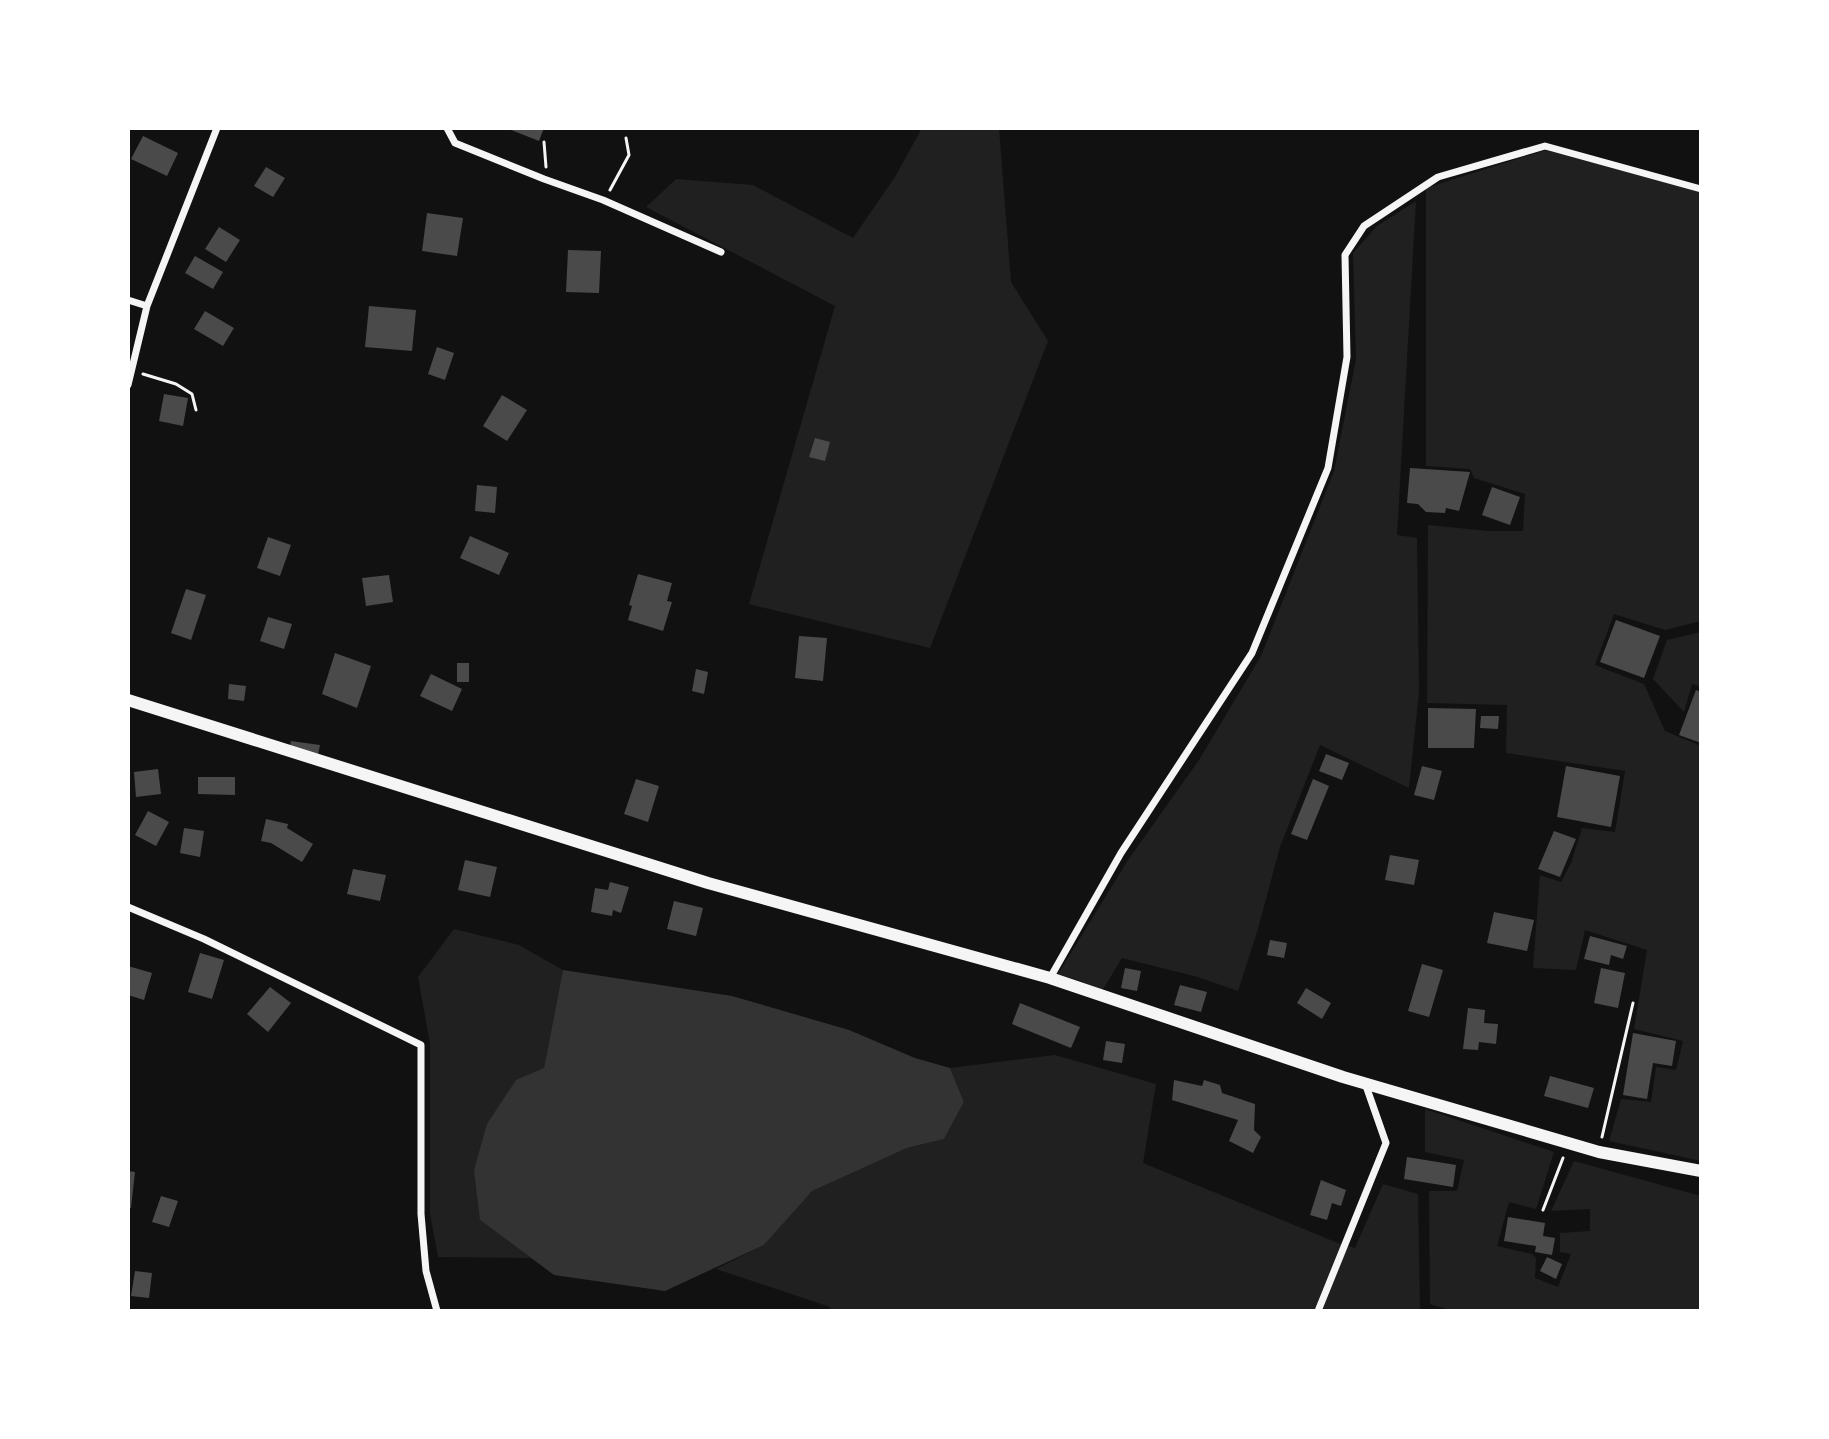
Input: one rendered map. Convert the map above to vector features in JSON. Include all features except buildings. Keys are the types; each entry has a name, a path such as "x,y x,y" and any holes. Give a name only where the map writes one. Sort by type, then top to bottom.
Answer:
{"highway":[{"path":"128,700 708,883 1050,978 1365,1083 1599,1152 1701,1171"}],"street":[{"path":"128,385 147,306 217,128"},
{"path":"447,128 455,143 603,200 721,252"},
{"path":"1050,978 1121,853 1252,653 1328,468 1347,357 1345,255 1364,226 1438,177 1545,146 1701,189"},
{"path":"128,300 147,306"},
{"path":"128,907 204,939 421,1045 421,1214 426,1271 437,1311"},
{"path":"1318,1311 1386,1143 1365,1083"}],"path":[{"path":"603,200 629,155 626,138"},
{"path":"544,142 544,179"},
{"path":"132,371 176,384 192,394 196,410"},
{"path":"1599,1152 1633,1003"},
{"path":"1543,1210 1569,1143"}],"shaded area":[{"path":"922,128 999,128 1011,282 1048,341 930,648 749,604 835,306 646,207 676,179 753,185 853,238 895,177"},
{"path":"1546,150 1701,193 1701,621 1665,630 1614,614 1595,665 1644,684 1665,731 1701,746 1701,1161 1609,1141 1621,1099 1651,1102 1656,1067 1676,1070 1683,1041 1634,1029 1647,950 1585,930 1576,970 1533,968 1540,875 1561,882 1571,863 1582,828 1615,832 1625,771 1506,753 1507,705 1427,703 1428,525 1523,531 1525,494 1474,478 1470,469 1426,466 1426,188"},
{"path":"1416,201 1397,535 1417,538 1419,692 1409,788 1320,745 1280,847 1238,991 1198,977 1122,958 1102,991 1058,974 1128,860 1199,760 1261,656 1334,471 1356,359 1353,253 1377,226"},
{"path":"1701,632 1701,687 1692,684 1684,712 1653,679 1667,640"},
{"path":"454,929 519,945 563,970 544,1068 480,1220 531,1258 438,1257 430,1214 430,1044 418,977"},
{"path":"563,970 732,996 849,1030 915,1058 950,1068 964,1102 944,1139 907,1148 812,1191 764,1245 665,1291 554,1275 480,1220 474,1170 487,1124 516,1080 544,1068"},
{"path":"1055,1055 1156,1084 1143,1163 1338,1243 1355,1248 1383,1184 1418,1194 1420,1311 830,1311 830,1307 716,1269 764,1245 811,1191 907,1148 944,1139 964,1102 950,1068"},
{"path":"1425,1109 1554,1152 1536,1209 1509,1202 1497,1246 1532,1254 1536,1258 1535,1278 1558,1287 1571,1254 1560,1252 1560,1233 1590,1231 1590,1209 1551,1211 1574,1161 1701,1196 1701,1311 1452,1311 1430,1304 1429,1191 1457,1191 1464,1160 1425,1152"}]}
